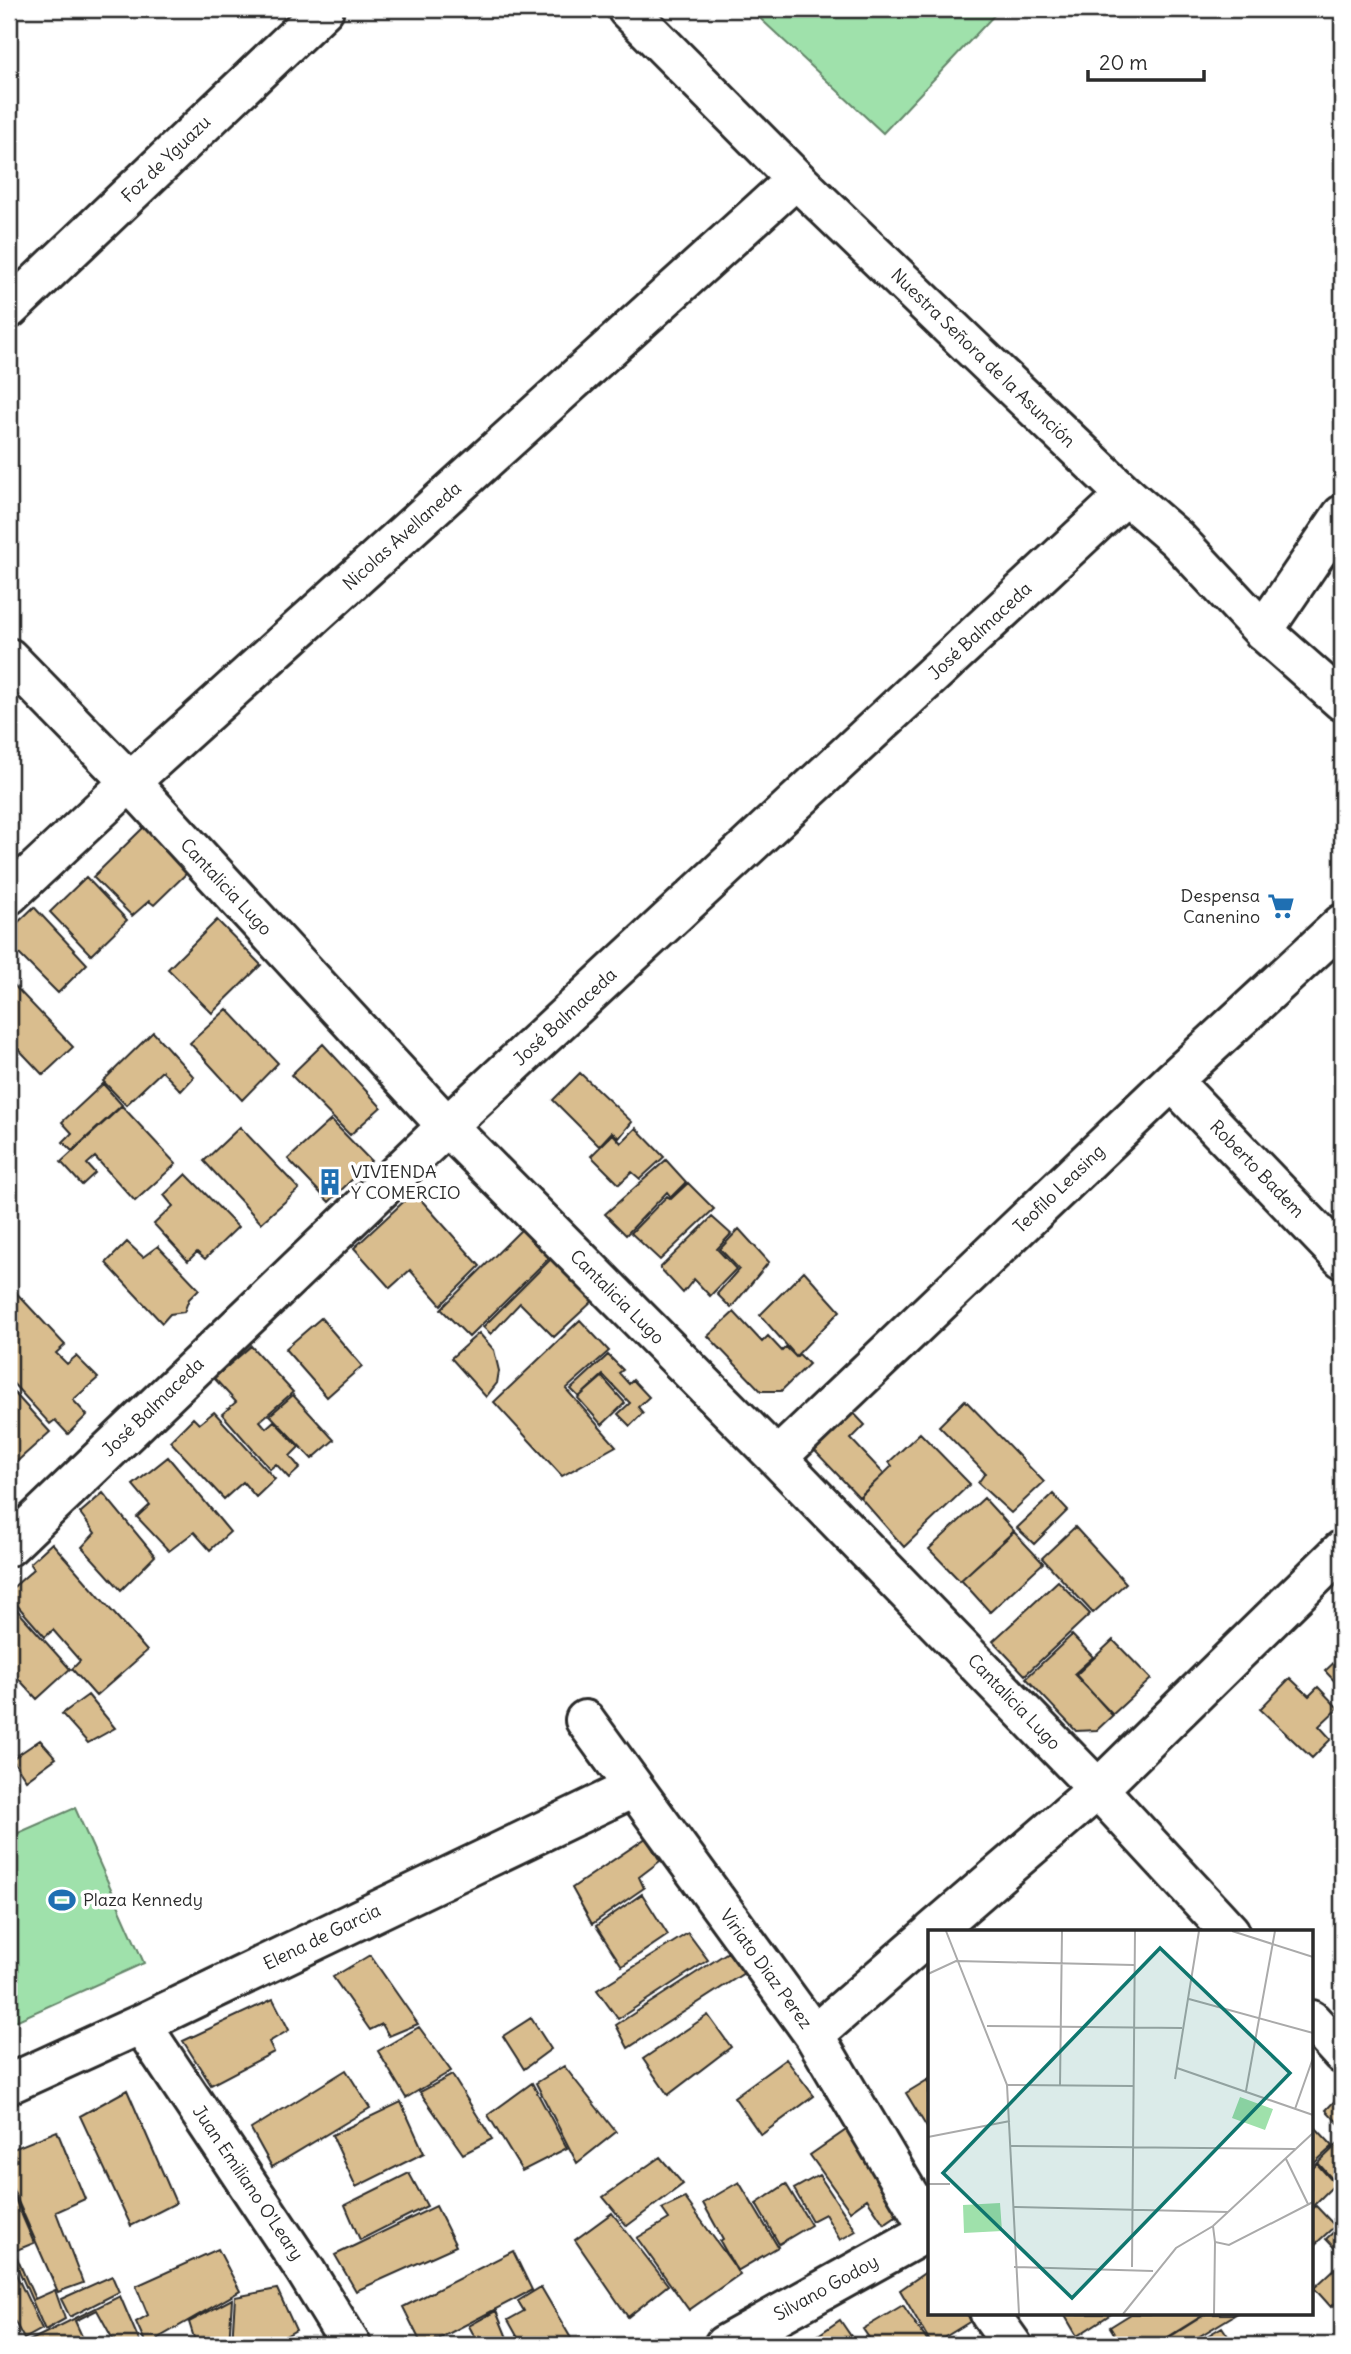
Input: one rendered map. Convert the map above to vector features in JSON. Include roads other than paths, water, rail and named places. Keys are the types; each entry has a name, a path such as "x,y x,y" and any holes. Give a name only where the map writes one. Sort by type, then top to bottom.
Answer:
{"street":[{"name":"Foz de Yguazu","path":"9,309 324,9"},
{"name":"Nuestra Señora de la Asunción","path":"627,9 796,178 1126,495 1177,539 1263,631 1342,701"},
{"name":"Nicolas Avellaneda","path":"9,895 796,178"},
{"name":"José Balmaceda","path":"9,1545 447,1126 1126,495"},
{"path":"1263,631 1342,516"},
{"name":"Cantalicia Lugo","path":"9,658 130,782 447,1126 777,1458 1098,1789 1228,1930"},
{"name":"Teofilo Leasing","path":"777,1458 1172,1081 1342,923"},
{"name":"Roberto Badem","path":"1172,1081 1342,1258"},
{"path":"934,1930 1098,1789 1342,1550"},
{"name":"Viriato Diaz Perez","path":"585,1720 814,2035 928,2228"},
{"name":"Elena de Garcia","path":"9,2084 141,2024 633,1788"},
{"path":"814,2035 928,1936"},
{"path":"1312,2021 1342,2054"},
{"name":"Juan Emiliano O'Leary","path":"141,2024 305,2270 351,2345"},
{"name":"Silvano Godoy","path":"724,2345 928,2231"},
{"path":"991,2316 1013,2345"}],"place":[{"name":"Despensa Canenino","path":"1281,906"},
{"name":"VIVIENDA Y COMERCIO","path":"330,1182"},
{"name":"Plaza Kennedy","path":"62,1900"}]}
